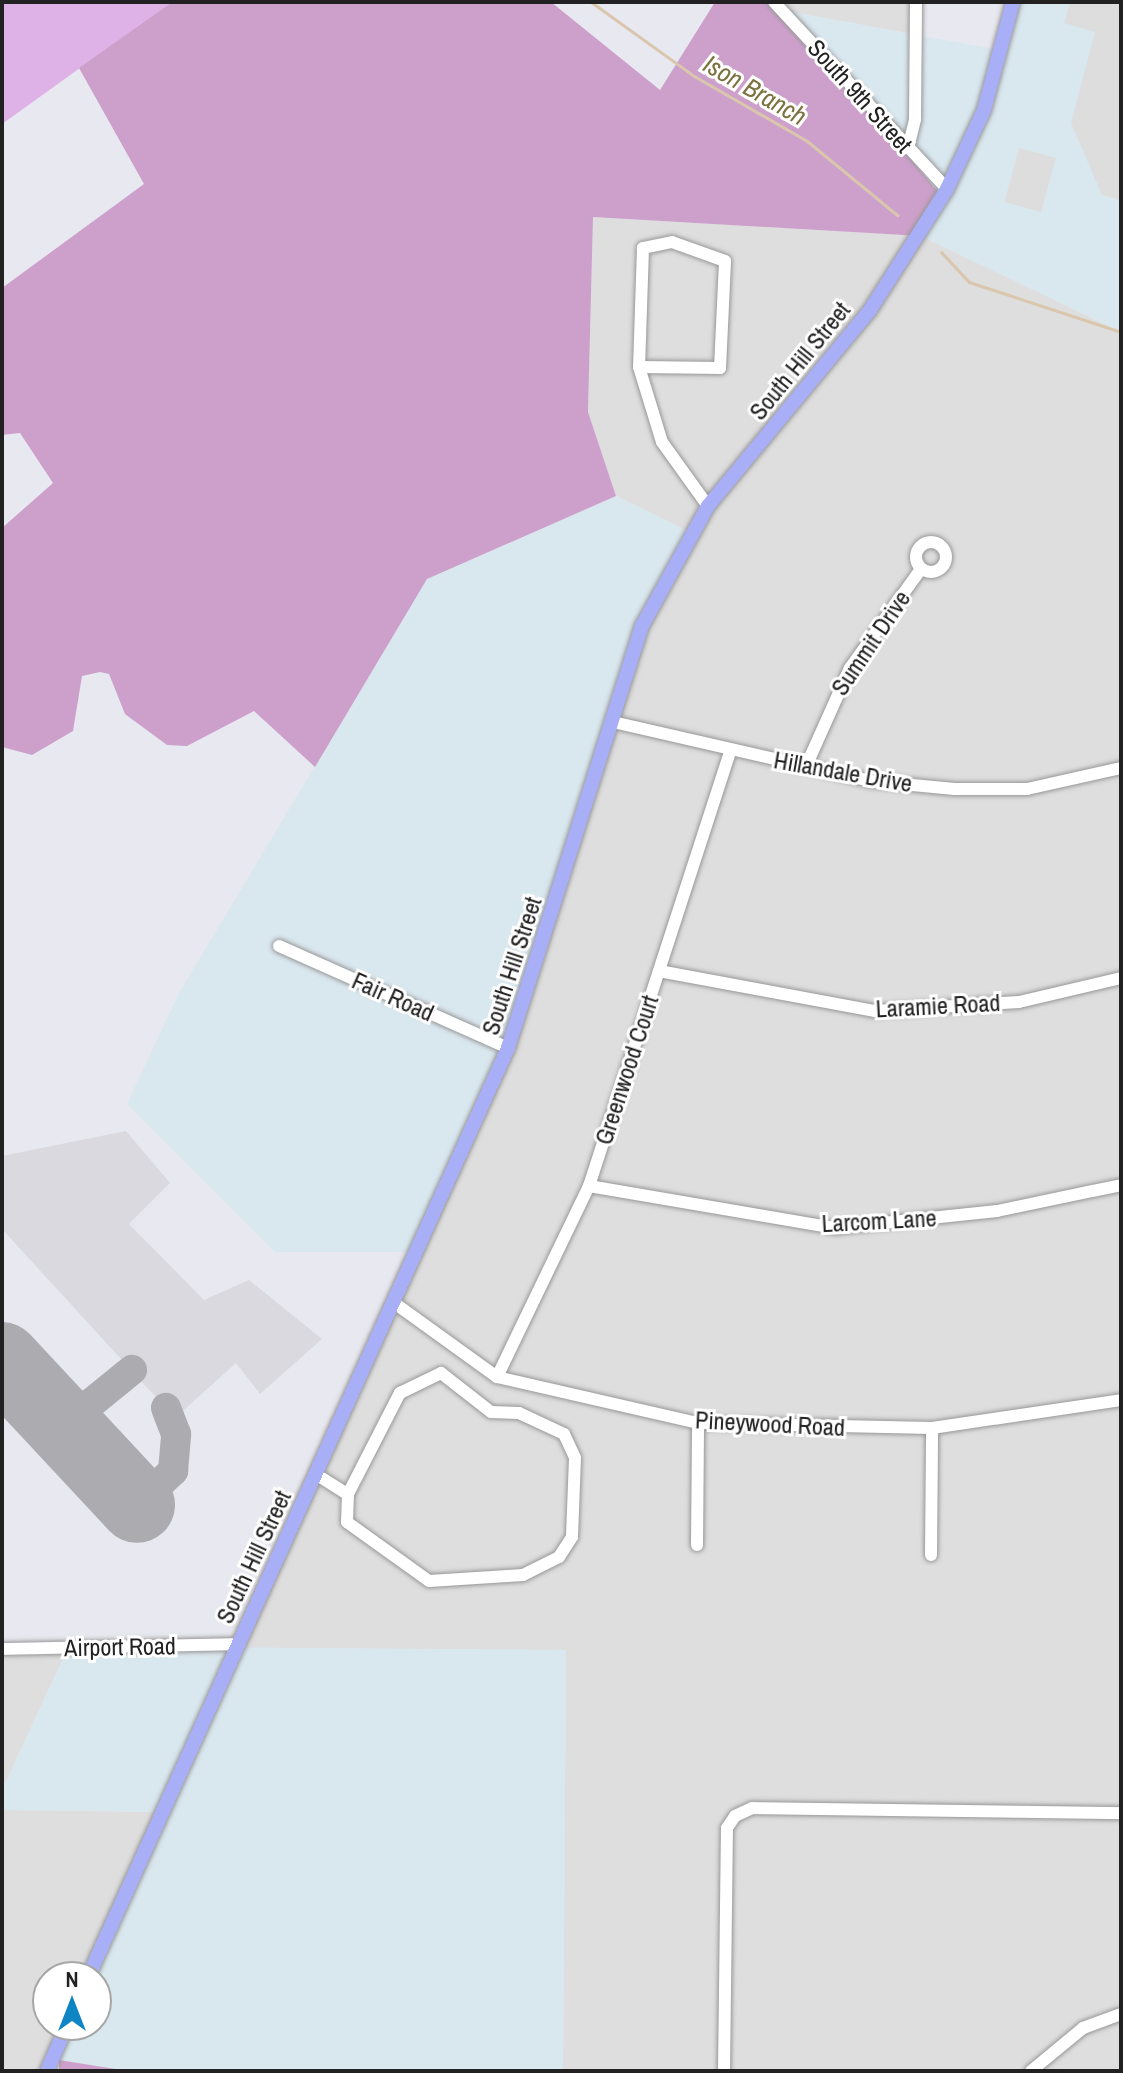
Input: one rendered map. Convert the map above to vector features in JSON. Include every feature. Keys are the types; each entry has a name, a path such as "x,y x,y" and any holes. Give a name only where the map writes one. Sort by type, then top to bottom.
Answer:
{"main road":[{"name":"South Hill Street","path":"95,1961 237,1644 397,1305 508,1048 642,626 708,506 870,310 947,189 984,110 1013,2"},
{"path":"50,2070 61,2041"}],"street":[{"name":"South 9th Street","path":"774,2 947,189"},
{"path":"908,148 915,119 916,2"},
{"path":"639,367 720,368 725,261 672,242 643,248 639,367 662,442 708,506"},
{"name":"Summit Drive","path":"807,764 850,668 921,569"},
{"name":"Hillandale Drive","path":"613,722 730,752 807,764 870,781 955,789 1027,789 1121,768"},
{"name":"Greenwood Court","path":"497,1377 589,1186 730,752"},
{"name":"Fair Road","path":"279,946 508,1048"},
{"name":"Laramie Road","path":"659,971 875,1011 1019,1002 1121,978"},
{"name":"Larcom Lane","path":"589,1186 835,1228 997,1211 1121,1185"},
{"name":"Pineywood Road","path":"397,1305 497,1377 698,1423 932,1428 1121,1400"},
{"path":"441,1373 491,1412 519,1413 564,1434 575,1458 572,1537 559,1557 523,1575 429,1581 347,1522 348,1494 400,1393 441,1373"},
{"path":"697,1545 698,1423"},
{"path":"931,1555 932,1428"},
{"path":"317,1475 348,1494"},
{"name":"Airport Road","path":"2,1649 237,1644"},
{"path":"724,2071 727,1828 735,1816 752,1808 1121,1813"},
{"path":"1031,2071 1083,2028 1121,2014"}],"shaded area":[{"path":"2,2 172,2 2,124"},
{"path":"172,2 551,2 660,90 715,2 778,2 941,195 921,236 593,217 588,412 616,496 427,579 315,767 254,711 187,746 167,745 125,714 109,674 100,672 82,676 73,731 32,755 2,747 2,528 53,483 20,433 2,435 2,288 144,184 79,68"},
{"path":"778,2 918,2 918,35 786,11"},
{"path":"1012,2 1121,2 1121,332 921,236 786,11 999,50"},
{"path":"1070,2 1121,2 1121,200 1102,195 1071,123 1095,32 1064,23"},
{"path":"1019,148 1056,158 1041,212 1005,202"},
{"path":"593,217 921,236 1121,332 1121,2071 563,2071 566,1650 236,1648 415,1252 654,593 692,533 616,496 588,412"},
{"path":"616,496 692,533 654,593 509,1032 415,1252 275,1252 127,1104 179,993 427,579"},
{"path":"126,1131 170,1183 129,1224 204,1300 249,1280 322,1339 260,1394 236,1363 175,1418 2,1229 2,1156"},
{"path":"2,1645 69,1646 2,1790"},
{"path":"69,1646 566,1650 563,2071 128,2071 59,2060 54,2071 67,2041 112,2041 112,1961 101,1961 164,1812 2,1810 2,1790"},
{"path":"2,1810 165,1812 101,1961 32,1961 32,2041 67,2041 54,2071 2,2071"},
{"path":"59,2060 128,2071 59,2071"}],"waterway":[{"name":"Ison Branch","path":"591,2 694,76 807,141 897,215"},
{"name":"Ison Branch","path":"941,252 969,282 1121,332"}],"taxiway":[{"path":"63,1426 132,1370"},
{"path":"137,1505 173,1471 176,1434 166,1408"}],"runway":[{"path":"2,1360 137,1505"}]}
